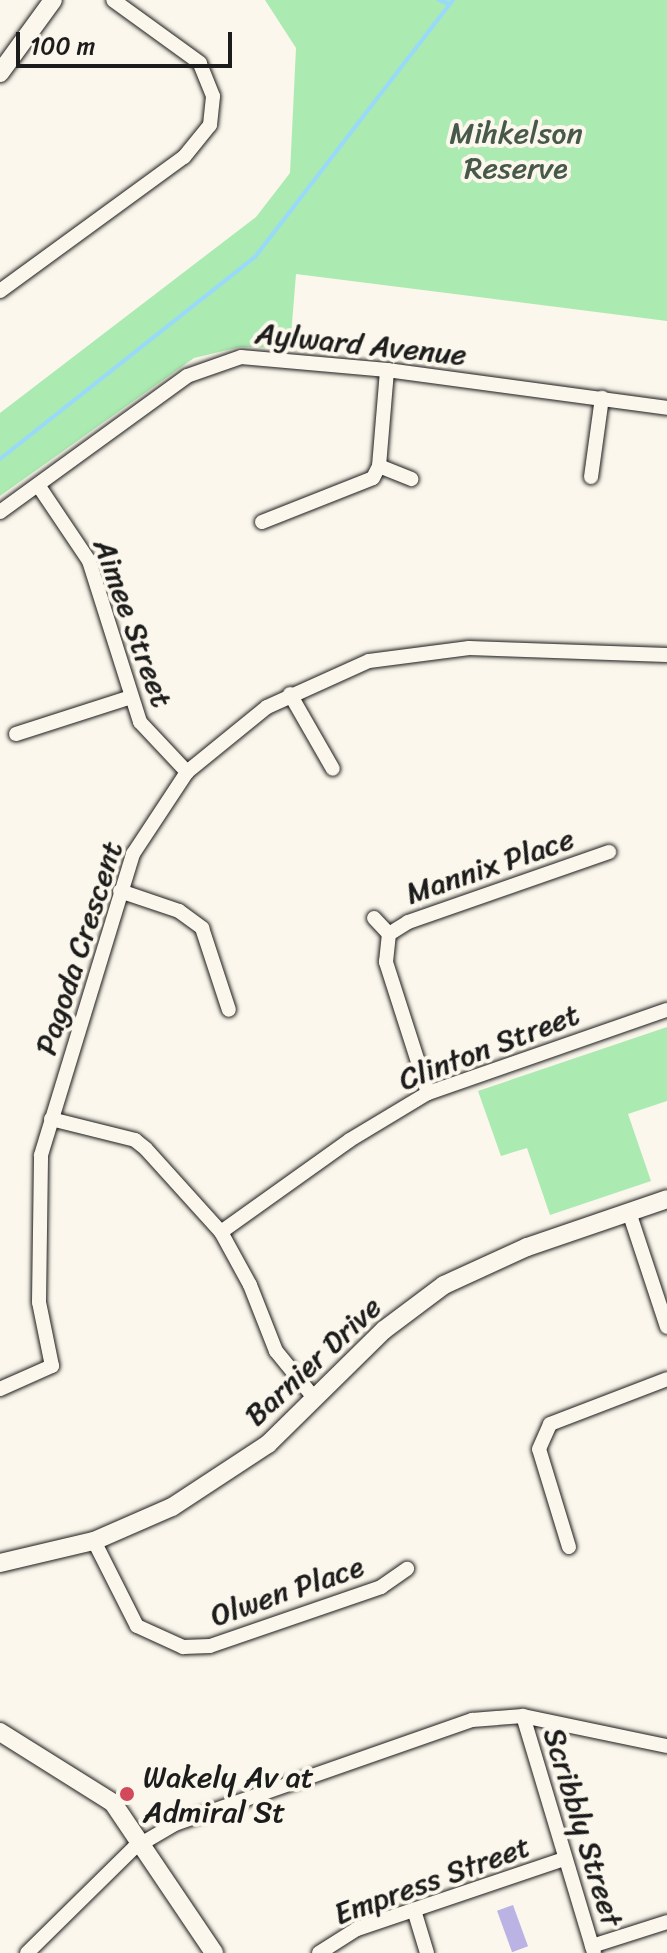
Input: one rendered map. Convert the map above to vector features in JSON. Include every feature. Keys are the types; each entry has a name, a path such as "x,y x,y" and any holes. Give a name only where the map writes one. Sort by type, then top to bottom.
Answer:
{"street":[{"path":"0,73 53,0"},
{"path":"0,291 184,157 210,125 213,96 200,63 113,0"},
{"name":"Aylward Avenue","path":"0,512 187,376 221,362 258,356 667,408"},
{"path":"262,522 363,485 379,466 387,370"},
{"path":"591,477 602,398"},
{"path":"379,466 411,479"},
{"name":"Aimee Street","path":"38,485 89,561 131,697 149,736 187,772"},
{"name":"Pagoda Crescent","path":"0,1389 42,1374 54,1360 41,1317 39,1169 51,1119 120,891 154,816 187,772 243,723 290,694 357,665 420,651 490,648 667,655"},
{"path":"290,694 333,769"},
{"path":"16,734 131,697"},
{"name":"Mannix Place","path":"389,934 408,922 609,852"},
{"path":"120,891 179,911 202,928 229,1010"},
{"name":"Mannix Place","path":"374,918 389,934 386,962 428,1093"},
{"name":"Clinton Street","path":"221,1232 350,1140 428,1093 667,1010"},
{"path":"51,1119 135,1140 221,1232 250,1285 276,1351 315,1399"},
{"name":"Barnier Drive","path":"0,1563 94,1541 209,1486 268,1444 384,1330 444,1285 504,1256 667,1199"},
{"path":"629,1212 667,1327"},
{"path":"569,1547 539,1449 550,1424 667,1379"},
{"name":"Olwen Place","path":"94,1541 137,1626 183,1647 210,1646 381,1587 407,1569"},
{"path":"27,1953 143,1842 193,1817 472,1720 523,1716 667,1746"},
{"name":"Scribbly Street","path":"523,1716 593,1950"},
{"path":"0,1732 113,1803 143,1842 214,1953"},
{"name":"Empress Street","path":"319,1953 357,1929 564,1859"},
{"path":"414,1910 427,1953"},
{"path":"593,1950 667,1922"}],"green space":[{"name":"Mihkelson Reserve","path":"265,0 667,0 667,321 296,274 290,348 240,347 194,358 0,496 0,413 256,217 290,173 296,48"},
{"path":"667,1027 667,1101 628,1114 651,1181 550,1215 527,1148 501,1156 478,1091"}],"building":[{"path":"513,1905 528,1946 512,1952 497,1911"}],"waterway":[{"path":"439,0 450,4"},
{"path":"0,459 255,257 453,0"}],"place":[{"name":"Wakely Av at Admiral St","path":"127,1794"}]}
